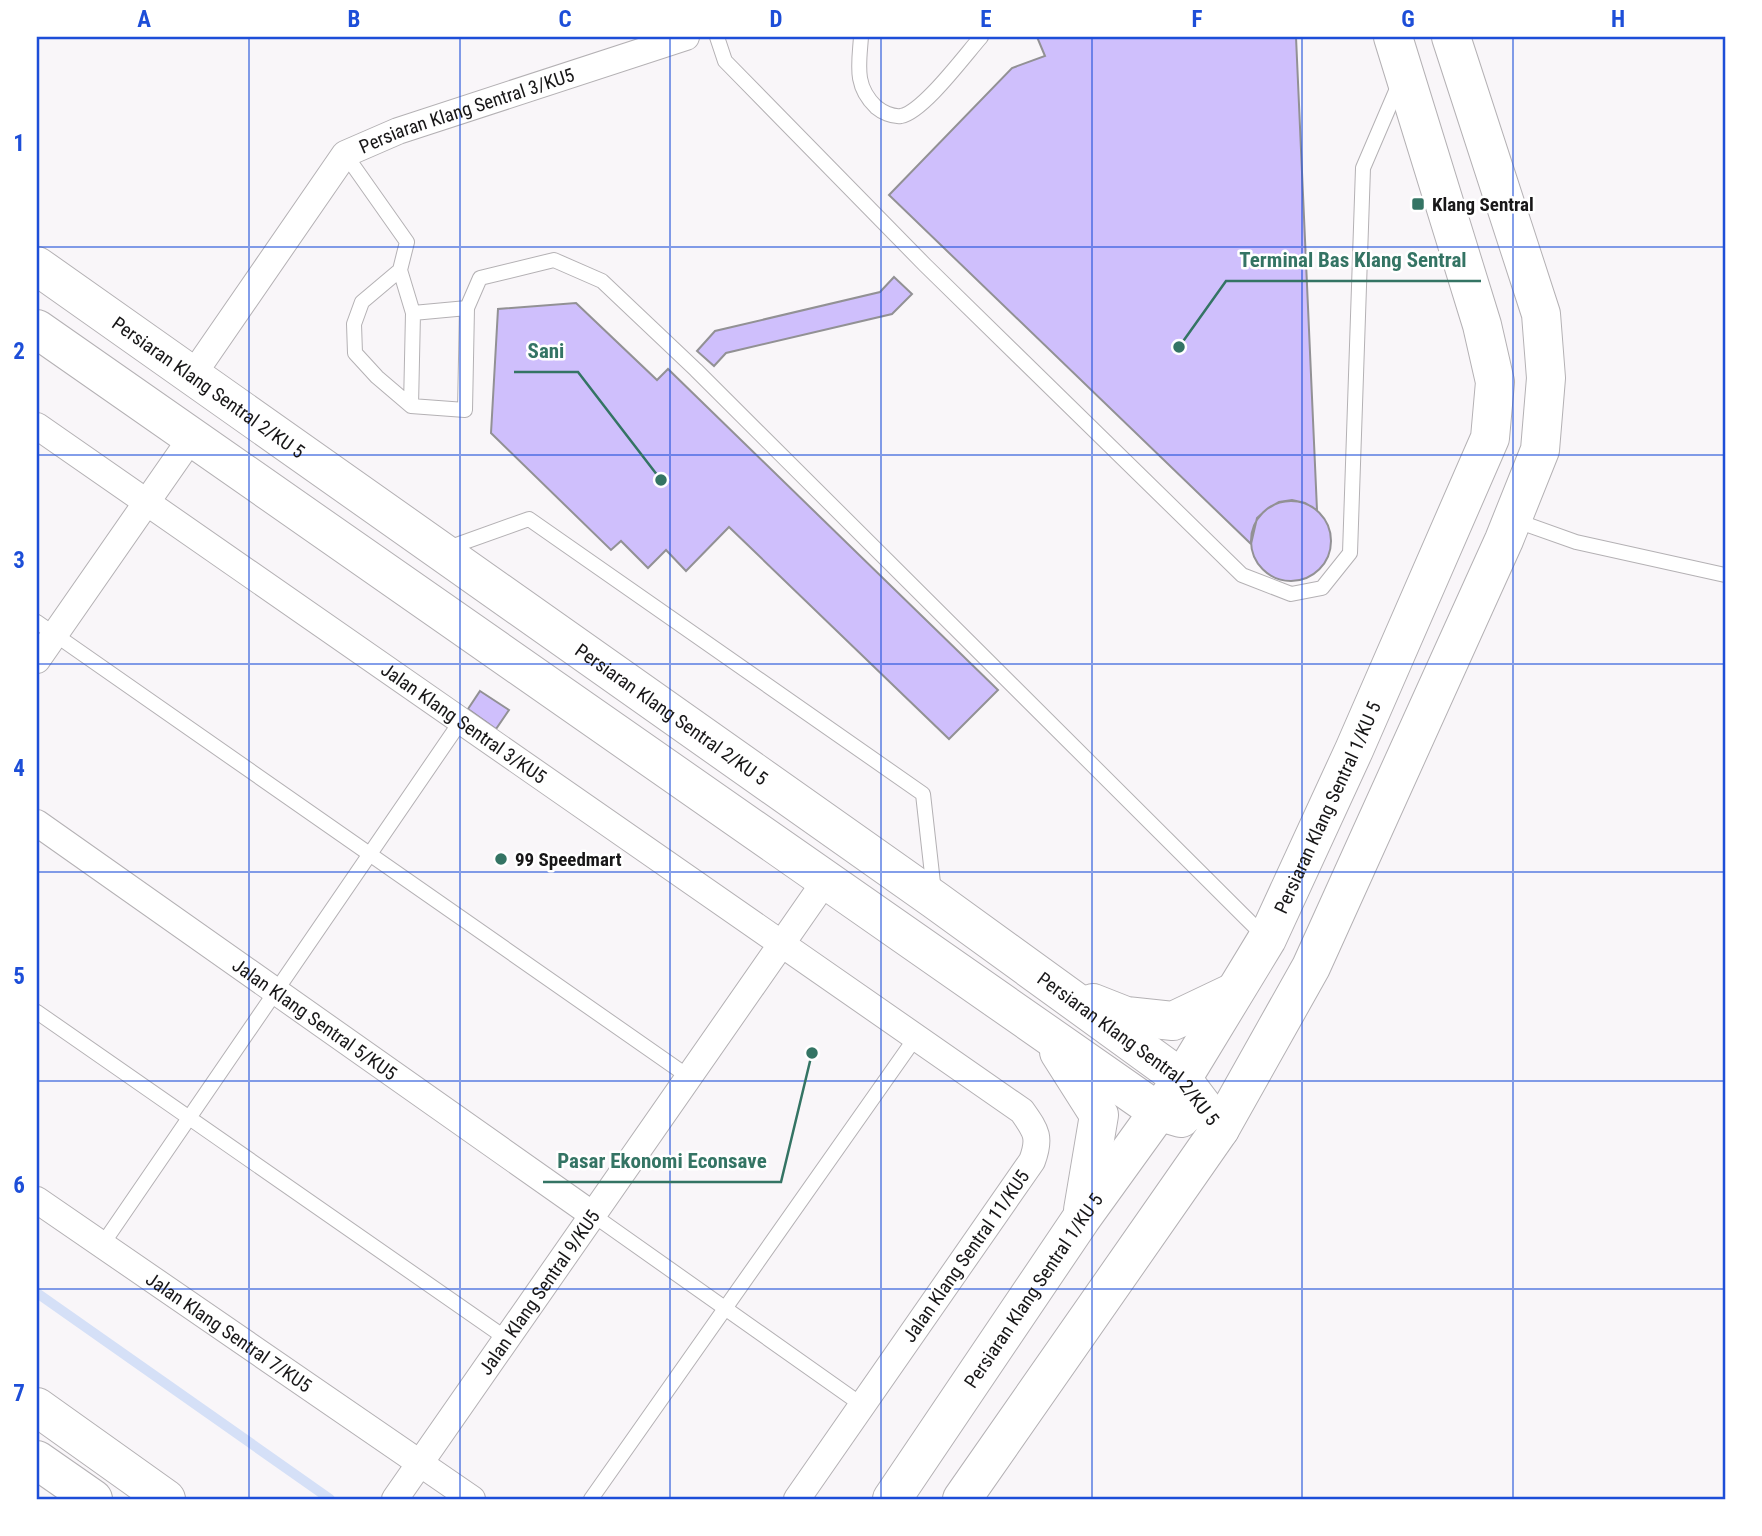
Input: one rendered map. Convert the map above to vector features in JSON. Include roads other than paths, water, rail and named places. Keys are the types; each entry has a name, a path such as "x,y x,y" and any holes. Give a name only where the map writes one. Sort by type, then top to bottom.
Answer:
{"street":[{"name":"Persiaran Klang Sentral 3/KU5","path":"191,376 345,154 398,131 686,37"},
{"path":"962,1499 1220,1129 1311,967 1513,520 1540,450 1546,378 1541,314 1451,37"},
{"name":"Persiaran Klang Sentral 1/KU 5","path":"892,1499 1081,1219 1182,1079 1267,939 1354,750 1490,438 1495,382 1482,325 1399,53"},
{"name":"Persiaran Klang Sentral 2/KU 5","path":"37,266 935,900 1182,1079 1220,1129"},
{"name":"Persiaran Klang Sentral 2/KU 5","path":"37,329 1157,1111 1220,1129"},
{"name":"Jalan Klang Sentral 3/KU5","path":"37,426 781,944"},
{"path":"37,660 46,628 146,503 192,437"},
{"name":"Jalan Klang Sentral 5/KU5","path":"37,823 593,1215"},
{"name":"Jalan Klang Sentral 9/KU5","path":"396,1499 826,880"},
{"name":"Jalan Klang Sentral 11/KU5","path":"781,944 1022,1111 1035,1129 1038,1144 1032,1161 797,1499"},
{"path":"1058,989 1126,1016 1173,1021 1234,992"},
{"path":"1046,1034 1099,1115 1081,1219"},
{"name":"Jalan Klang Sentral 7/KU5","path":"37,1200 420,1464"},
{"path":"37,1407 166,1499"},
{"path":"37,1460 93,1499"},
{"path":"420,1464 472,1499"}],"lane":[{"path":"717,37 726,61 744,81 925,265 1232,566 1242,575 1291,594 1322,588 1350,553 1363,168 1399,53"},
{"path":"861,37 858,75 866,97 883,113 900,116 919,108 981,37"},
{"path":"345,154 407,242 400,270 413,313 411,406"},
{"path":"400,270 362,302 354,324 355,352 411,406 465,410 467,308 481,278 554,260 602,281 706,380 1267,939"},
{"path":"413,313 467,308"},
{"path":"439,551 529,519 912,786 923,794 935,900"},
{"path":"1513,520 1576,542 1725,575"},
{"path":"46,628 689,1077"},
{"path":"102,1245 461,721"},
{"path":"37,1012 507,1339"},
{"path":"591,1499 916,1037"},
{"path":"593,1215 862,1405"}],"waterway":[{"path":"37,1293 330,1499"}],"place":[{"name":"Klang Sentral","path":"1418,204"},
{"name":"Terminal Bas Klang Sentral","path":"1179,347"},
{"name":"Sani","path":"661,480"},
{"name":"99 Speedmart","path":"501,859"},
{"name":"Pasar Ekonomi Econsave","path":"812,1053"}]}
